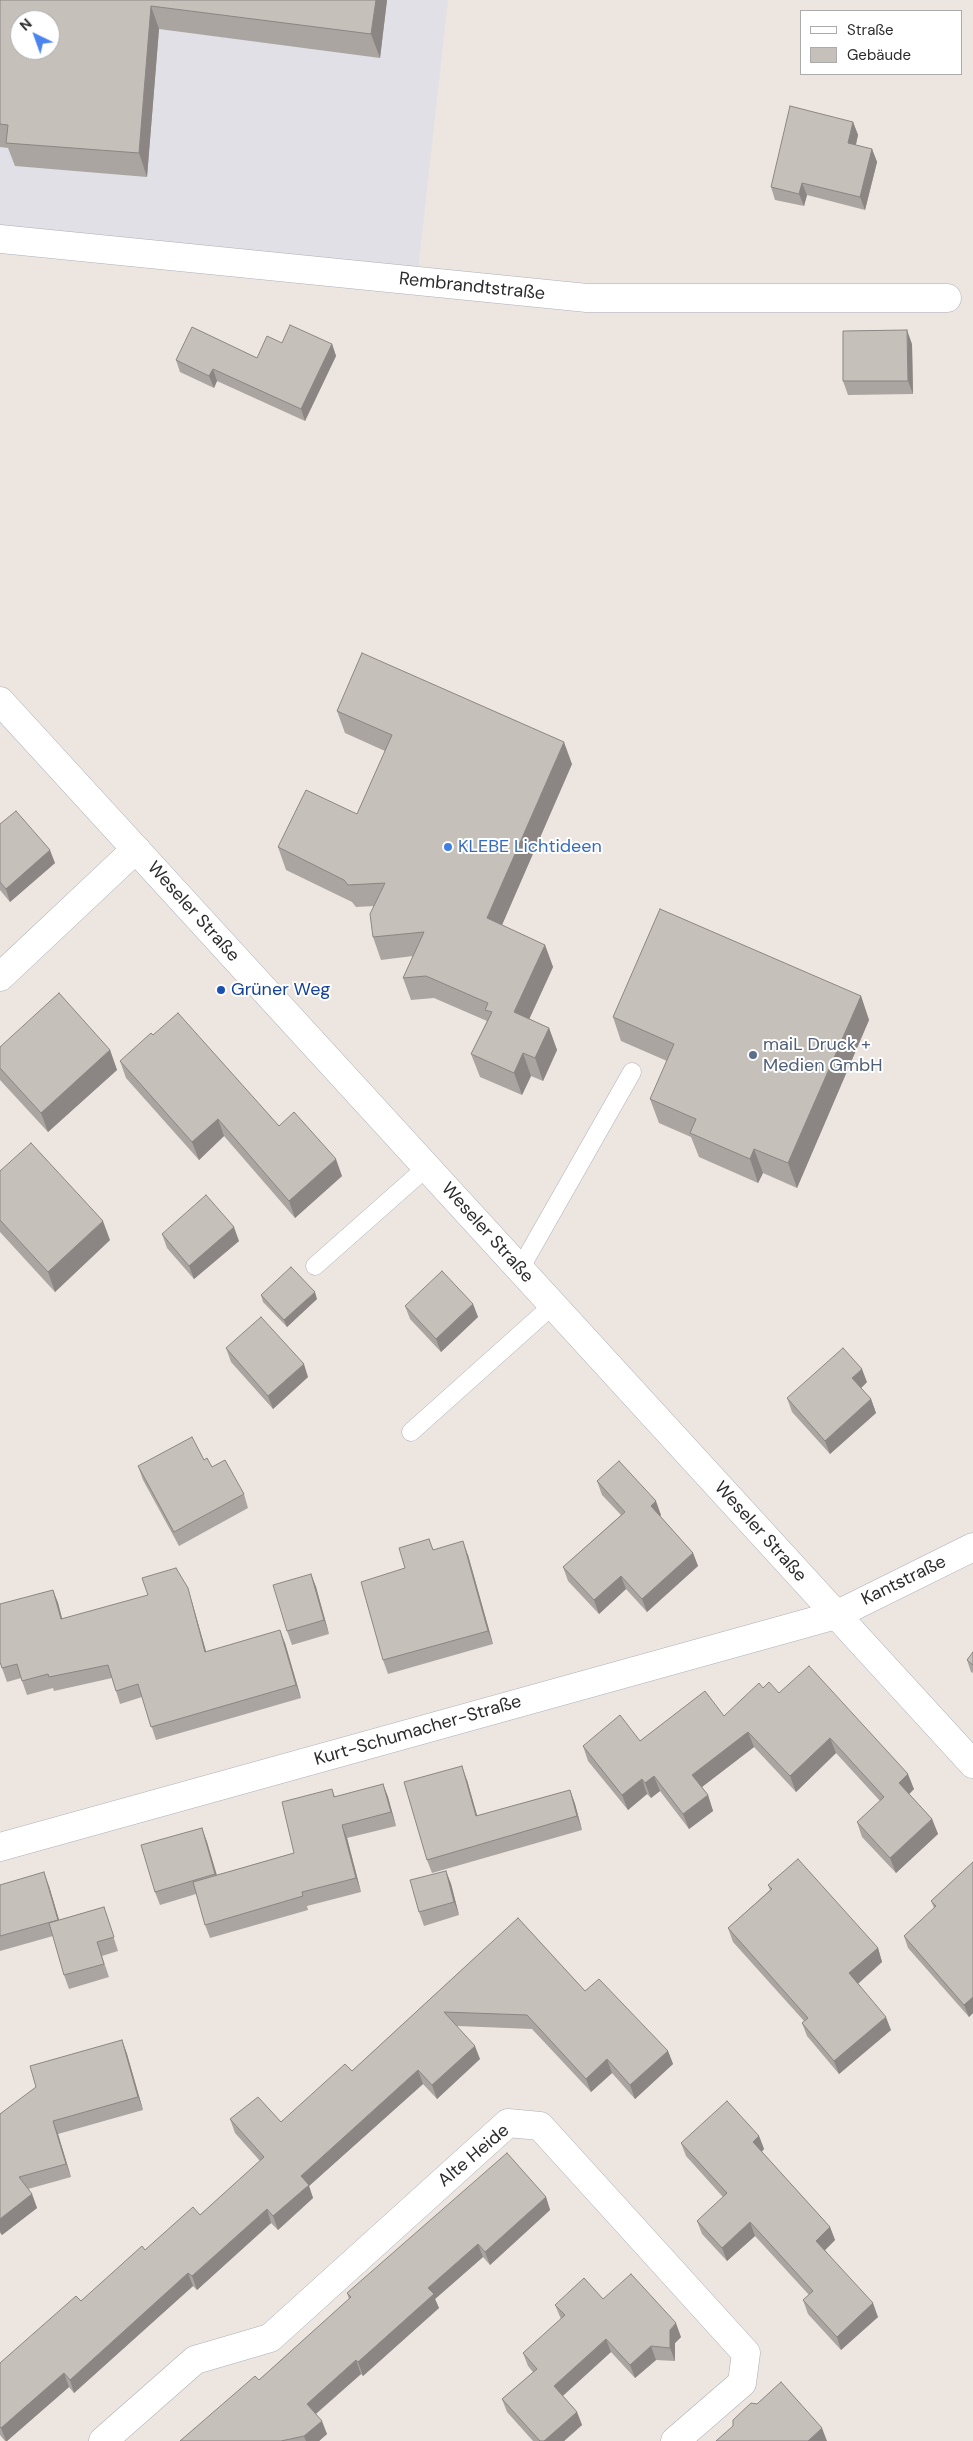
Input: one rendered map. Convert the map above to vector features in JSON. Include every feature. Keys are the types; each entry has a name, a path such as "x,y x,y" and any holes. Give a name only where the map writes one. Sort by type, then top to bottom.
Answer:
{"street":[{"name":"Rembrandtstraße","path":"0,239 587,298 947,298"},
{"name":"Weseler Straße","path":"0,701 973,1764"},
{"path":"0,977 136,849"},
{"name":"Kantstraße","path":"836,1615 973,1547"},
{"name":"Kurt-Schumacher-Straße","path":"0,1847 836,1615"},
{"name":"Alte Heide","path":"103,2441 195,2360 270,2338 508,2123 540,2126 746,2352 742,2383 675,2441"}],"lane":[{"path":"520,1269 632,1072"},
{"path":"314,1266 427,1167"},
{"path":"411,1432 553,1305"}],"shaded area":[{"path":"0,0 448,0 418,270 0,233"}],"building":[{"path":"0,0 376,0 371,34 151,6 139,153 6,143 8,125 0,124"},
{"path":"790,106 853,122 848,143 872,149 860,197 802,183 799,194 771,187"},
{"path":"290,325 332,344 301,409 213,369 209,376 176,360 192,327 257,358 267,336 282,343"},
{"path":"907,330 908,381 843,381 843,331"},
{"name":"KLEBE Lichtideen","path":"362,653 564,742 487,918 545,945 514,1012 549,1028 535,1058 523,1053 514,1073 471,1054 492,1012 485,1010 488,1003 426,976 403,978 424,932 373,937 370,914 385,883 348,885 344,880 278,847 306,790 357,814 392,735 337,711"},
{"path":"16,811 50,850 6,889 0,882 0,824"},
{"name":"maiL Druck + Medien GmbH","path":"660,909 861,996 788,1163 754,1149 750,1159 690,1133 696,1119 650,1099 674,1044 613,1017"},
{"path":"59,993 110,1050 41,1113 0,1068 0,1047"},
{"path":"178,1013 279,1126 294,1112 336,1159 289,1201 218,1119 192,1142 120,1061 151,1033 153,1035"},
{"path":"31,1143 103,1221 48,1272 0,1220 0,1171"},
{"path":"206,1195 234,1227 189,1266 162,1234"},
{"path":"291,1267 315,1292 284,1320 261,1295"},
{"path":"442,1271 473,1304 436,1339 405,1306"},
{"path":"261,1317 304,1364 268,1396 226,1348"},
{"path":"843,1348 862,1369 852,1378 871,1399 825,1441 787,1398"},
{"path":"192,1437 204,1460 207,1458 212,1467 225,1460 244,1494 174,1532 138,1466"},
{"path":"619,1461 656,1501 651,1506 693,1553 642,1599 621,1576 594,1600 563,1567 625,1512 597,1481"},
{"path":"429,1539 433,1550 463,1541 488,1631 383,1660 361,1582 405,1568 399,1548"},
{"path":"176,1568 188,1588 205,1652 280,1630 296,1685 151,1727 138,1684 116,1691 108,1665 49,1677 48,1674 22,1681 17,1664 2,1668 0,1662 0,1604 53,1590 61,1619 148,1595 142,1578"},
{"path":"311,1574 324,1620 287,1631 273,1585"},
{"path":"973,1652 973,1665 967,1660"},
{"path":"809,1666 908,1774 899,1783 932,1819 890,1858 857,1822 884,1797 830,1738 790,1776 748,1732 692,1775 708,1795 683,1814 654,1776 645,1783 642,1779 622,1795 583,1746 620,1715 640,1741 705,1691 724,1716 759,1683 763,1688 769,1682 779,1693"},
{"path":"462,1766 476,1816 570,1790 577,1816 427,1860 404,1782"},
{"path":"383,1784 391,1812 342,1825 356,1878 302,1892 303,1896 205,1925 193,1882 294,1853 282,1802 332,1789 334,1797"},
{"path":"202,1828 215,1874 155,1892 141,1845"},
{"path":"798,1859 878,1948 849,1973 886,2017 834,2061 802,2023 808,2018 728,1928 772,1889 768,1885"},
{"path":"973,1862 973,1997 964,2005 904,1936 936,1906 931,1901"},
{"path":"446,1871 454,1902 419,1912 410,1880"},
{"path":"44,1872 58,1920 0,1936 0,1885"},
{"path":"104,1907 114,1937 97,1942 104,1964 64,1975 49,1923"},
{"path":"518,1918 585,1991 599,1979 668,2051 630,2085 607,2059 586,2079 527,2015 444,2012 475,2046 432,2085 418,2070 301,2176 309,2185 273,2216 267,2209 192,2276 188,2273 70,2380 64,2373 0,2427 0,2363 76,2296 81,2301 142,2246 145,2250 193,2207 200,2215 264,2157 230,2119 258,2097 281,2122 345,2064 352,2071"},
{"path":"122,2040 138,2097 53,2121 66,2164 19,2177 32,2194 0,2219 0,2114 36,2087 30,2066"},
{"path":"727,2101 759,2136 753,2142 830,2227 816,2241 873,2303 837,2337 803,2300 813,2291 750,2222 722,2248 697,2221 727,2193 681,2143"},
{"path":"507,2153 546,2197 485,2252 478,2244 428,2288 434,2294 358,2362 356,2360 307,2404 322,2421 304,2436 281,2441 180,2441 255,2376 259,2380 351,2297 347,2293"},
{"path":"631,2274 676,2323 670,2330 670,2348 651,2346 630,2365 606,2339 554,2386 577,2412 544,2441 540,2441 502,2399 537,2369 523,2353 565,2315 555,2305 584,2278 603,2299"},
{"path":"781,2382 822,2428 808,2441 716,2441 733,2426 733,2420 751,2403 757,2404"}],"place":[{"name":"KLEBE Lichtideen","path":"448,847"},
{"name":"Grüner Weg","path":"221,990"},
{"name":"maiL Druck + Medien GmbH","path":"753,1055"}]}
